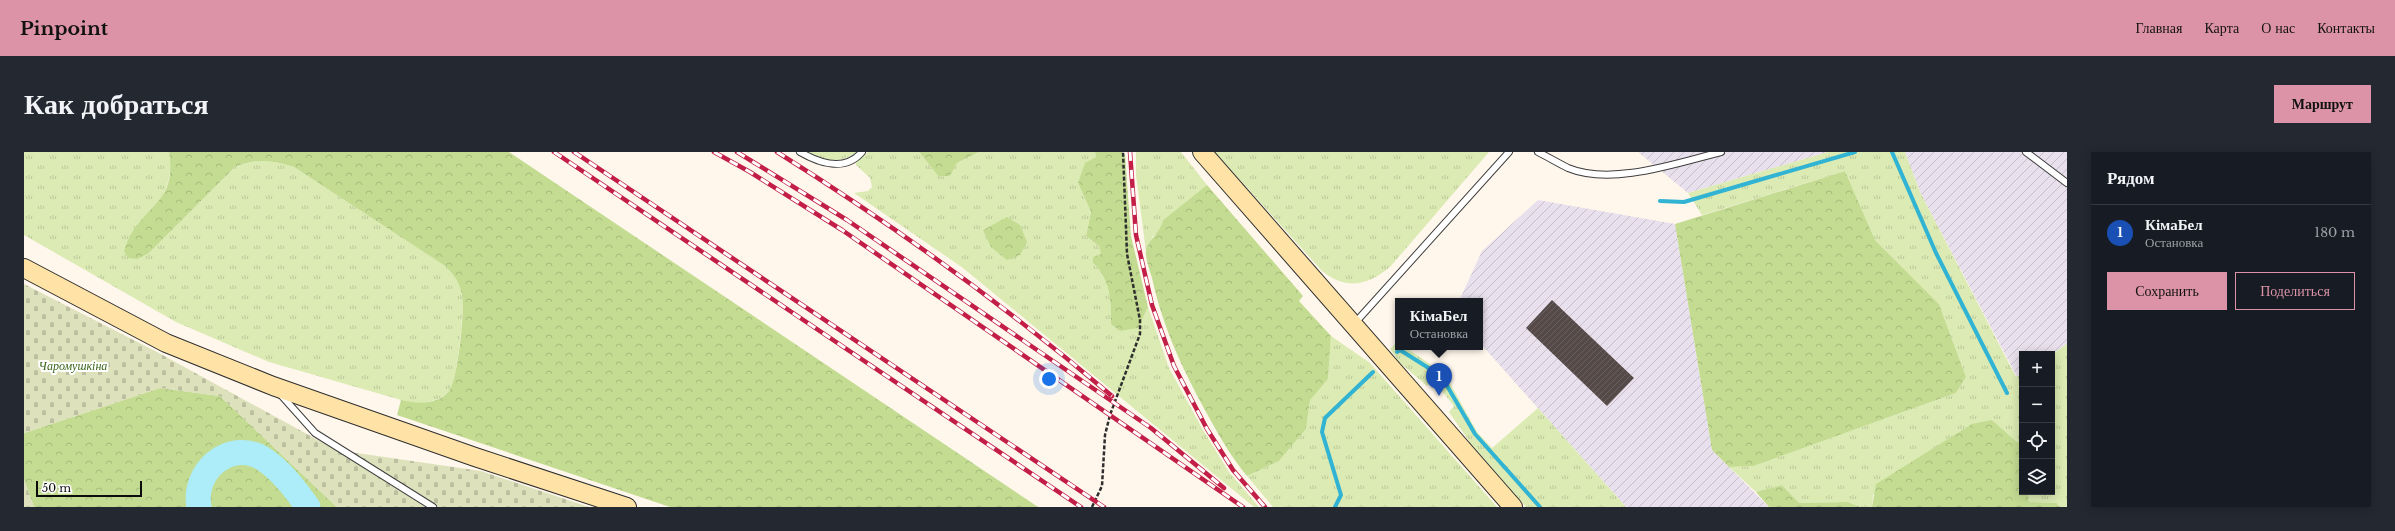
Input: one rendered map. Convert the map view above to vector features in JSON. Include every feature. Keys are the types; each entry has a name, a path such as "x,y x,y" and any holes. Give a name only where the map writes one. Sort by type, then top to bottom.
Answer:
{"street":[{"path":"1202,152 1513,507"},
{"path":"24,268 166,343 273,386 475,457 628,507"}],"lane":[{"path":"800,152 830,164 852,160 862,152"},
{"path":"1353,325 1509,152"},
{"path":"1538,152 1569,168 1595,174 1619,174 1645,170 1720,152"},
{"path":"2026,152 2067,183"},
{"path":"273,386 315,433 433,507"}],"path":[{"path":"1092,507 1102,486 1105,435 1110,415 1140,334 1140,320 1127,254 1123,152"}],"shaded area":[{"path":"1638,152 1828,152 1688,193"},
{"path":"1905,152 2067,152 2067,344 2055,352 2019,351 2019,375 2017,377 1920,192"},
{"path":"1538,200 1675,224 1712,450 1769,507 1626,507 1483,346 1483,298 1460,298 1482,251"}],"green space":[{"path":"24,152 169,152 169,178 166,188 155,206 131,234 149,253 235,167 250,162 264,161 294,167 445,266 455,277 461,291 462,311 458,359 449,391 438,399 415,404 269,362 176,322 24,235"},
{"path":"169,152 509,152 1038,507 670,507 397,415 401,400 420,403 433,401 444,396 449,391 452,384 458,358 462,326 462,299 457,280 445,266 294,167 264,161 250,162 235,167 149,253 137,259 128,258 124,251 130,236 166,190 170,168"},
{"path":"808,152 857,152 851,156 839,160 832,160"},
{"path":"868,152 919,152 939,177 950,176 957,163 979,152 1095,152 1096,157 1078,183 1091,212 1086,236 1099,246 1101,254 1093,263 1107,284 1111,307 1111,324 1138,328 1148,307 1169,368 1203,430 1229,472 1259,507 1254,507 963,268 854,193 868,191 872,187 870,178 856,165 856,162"},
{"path":"919,152 979,152 957,163 950,176 939,177"},
{"path":"1095,152 1122,152 1125,155 1131,236 1148,307 1138,328 1120,331 1111,324 1111,307 1107,284 1093,263 1093,257 1101,254 1099,246 1086,236 1091,212 1078,183 1085,163 1096,157"},
{"path":"1136,152 1181,152 1207,185 1163,220 1162,229 1153,236 1146,252 1136,175"},
{"path":"1215,152 1489,152 1390,267 1365,282 1348,283 1331,277 1322,271"},
{"path":"1828,152 1905,152 1920,192 2016,377 2019,375 2019,442 2017,442 1992,420 1873,495 1872,507 1860,507 1848,502 1799,503 1782,485 1756,492 1729,467 1754,466 1956,393 1966,377 1939,304 1875,240 1845,171 1702,215 1688,193"},
{"path":"1845,171 1875,240 1939,304 1966,377 1956,393 1754,466 1729,467 1712,450 1675,224"},
{"path":"1207,185 1303,296 1299,301 1331,336 1328,379 1310,400 1306,429 1279,461 1247,476 1220,437 1197,396 1181,363 1156,296 1146,257 1148,246 1160,228 1163,220"},
{"path":"1007,217 1020,225 1027,242 1020,255 1007,260 991,247 983,230"},
{"name":"Чаромушкіна","path":"24,284 157,352 336,450 481,471 589,507 337,507 220,396 160,388 24,433"},
{"path":"1331,336 1370,363 1497,507 1273,507 1247,476 1279,461 1306,429 1310,399 1328,379"},
{"path":"1395,344 1395,350 1409,350 1437,369 1450,383 1477,432 1492,448 1538,408 1626,507 1526,507 1471,444 1449,412 1454,406 1433,380 1427,386 1399,362 1390,349"},
{"path":"2067,344 2067,507 2059,507 2057,503 2029,502 2028,495 2055,495 2055,352"},
{"path":"160,388 220,396 337,507 34,507 24,480 24,433"},
{"path":"1992,420 2017,442 2019,442 2019,495 2028,495 2029,502 2057,503 2059,507 1872,507 1876,484 1972,424"},
{"path":"24,480 34,507 24,507"},
{"path":"1782,485 1799,503 1848,502 1860,507 1769,507 1756,492"}],"building":[{"path":"1552,300 1634,378 1607,406 1526,328"}],"waterway":[{"path":"1660,201 1684,202 1855,152"},
{"path":"1892,152 1936,253 2007,393"},
{"path":"1397,352 1400,350 1435,372 1446,384 1475,434 1540,507"},
{"path":"1335,507 1341,495 1322,432 1325,418 1373,372"},
{"path":"199,507 198,494 201,482 207,471 216,462 226,456 237,453 250,453 269,463 287,480 308,507"}],"railway":[{"path":"554,152 1081,507"},
{"path":"574,152 1104,507"},
{"path":"714,152 750,172 842,230 1243,507"},
{"path":"737,152 847,220 1151,428 1224,488"},
{"path":"777,152 821,180 949,268 1032,330 1112,396"},
{"path":"1130,152 1136,235 1152,305 1174,366 1207,429 1233,470 1265,507"}],"place":[{"name":"КімаБел","path":"1439,396"}]}
